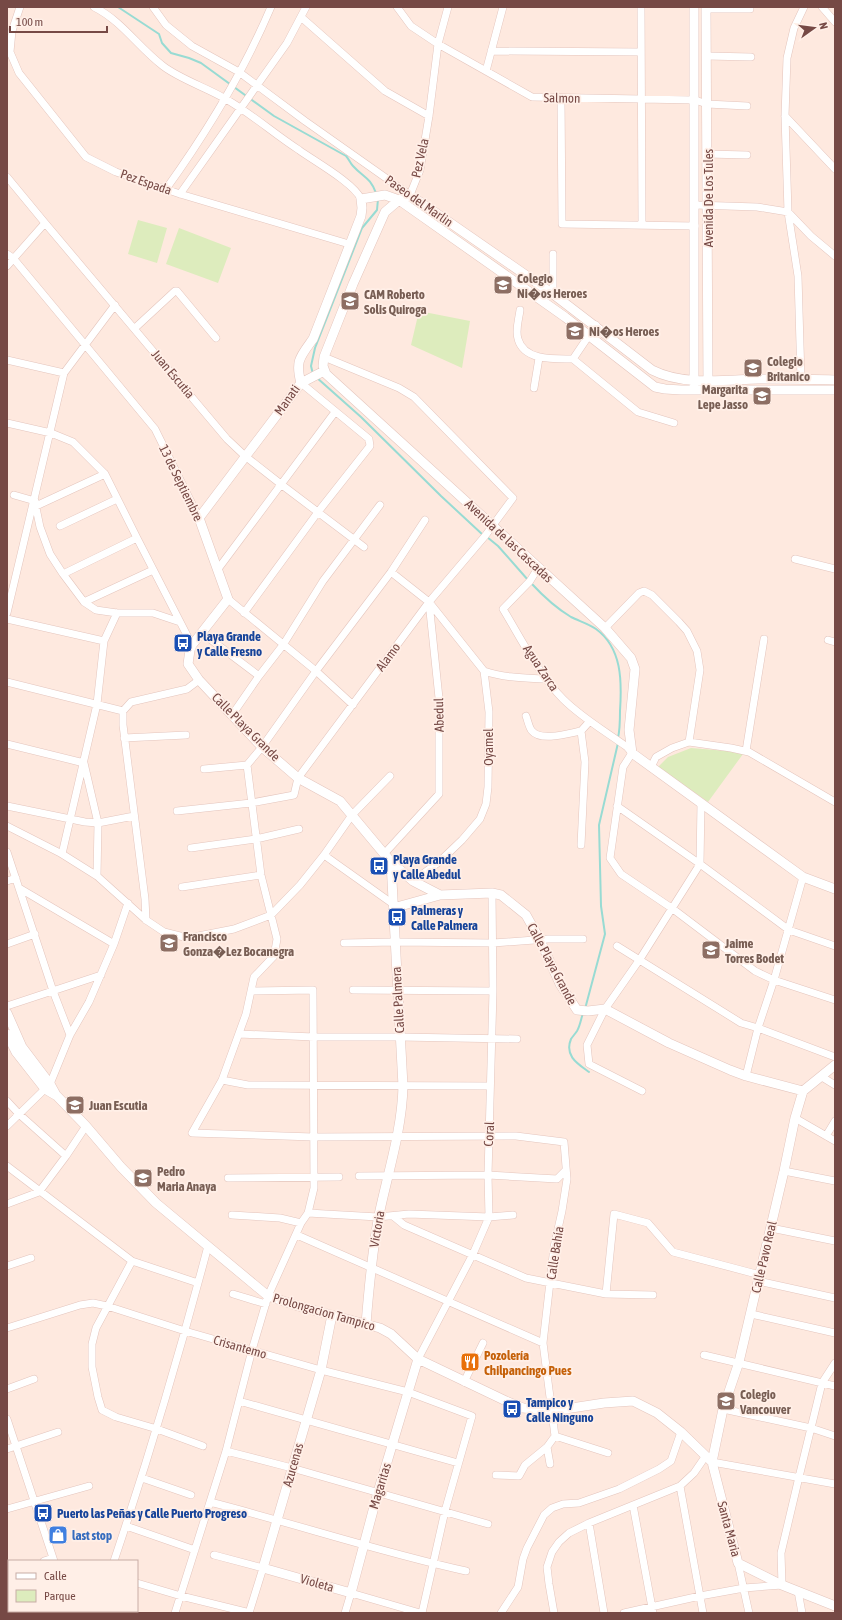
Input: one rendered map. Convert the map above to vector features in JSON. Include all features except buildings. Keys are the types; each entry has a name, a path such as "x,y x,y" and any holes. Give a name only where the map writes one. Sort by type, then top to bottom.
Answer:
{"street":[{"name":"Pez Espada","path":"20,7 12,31 10,52 19,73 86,157 116,172 180,194 349,244"},
{"path":"94,7 102,11 124,28 147,53 164,67 241,108 289,144 348,183 360,199 362,208 361,216 349,244"},
{"name":"Paseo del Marlin","path":"153,7 166,26 192,46 239,72 410,195 554,294 596,325 652,370 661,374 675,377 708,380 835,380"},
{"path":"166,188 196,146 234,81 261,32 271,7"},
{"path":"180,194 287,43 306,7"},
{"name":"Salmon","path":"397,7 410,26 438,44 532,98 695,100 707,104 748,106"},
{"name":"Pez Vela","path":"324,357 353,284 385,212 399,200 410,195 420,170 429,116 438,44 448,7"},
{"path":"486,71 503,7"},
{"path":"641,7 642,225"},
{"name":"Avenida De Los Tules","path":"694,7 694,389"},
{"path":"801,379 798,276 788,212 785,116 787,58 794,28 804,7"},
{"path":"822,7 835,22"},
{"path":"706,8 750,9"},
{"name":"Avenida De Los Tules","path":"706,8 708,154 708,390"},
{"path":"301,17 385,91 429,116"},
{"path":"491,51 641,52"},
{"path":"707,56 751,57"},
{"path":"561,98 562,224 695,226"},
{"path":"785,116 835,170"},
{"path":"708,154 747,156"},
{"name":"Juan Escutia","path":"7,177 228,438 245,456 364,547"},
{"name":"Paseo del Marlin","path":"360,199 385,195 399,200 589,334 655,387 665,389 708,390 835,390"},
{"path":"695,205 756,207 788,212 811,236 835,256"},
{"path":"7,266 10,256 45,223"},
{"name":"Manati","path":"199,518 301,383 297,364 313,339 349,244"},
{"path":"553,254 554,294"},
{"path":"490,264 496,255"},
{"name":"13 de Septiembre","path":"10,256 155,429 199,518 228,599"},
{"path":"135,328 175,291 179,292 216,338"},
{"path":"7,613 35,504 64,373 115,305"},
{"path":"520,310 517,337 522,348 539,358 552,360 573,359 638,412 674,423"},
{"path":"573,359 596,325"},
{"path":"244,613 318,512 370,446 369,439 301,383 324,370 324,357"},
{"name":"Alamo","path":"251,803 294,795 298,778 429,602 493,525 513,498 414,397 399,388 324,357"},
{"path":"534,388 539,358"},
{"path":"7,360 64,373"},
{"name":"Avenida de las Cascadas","path":"324,370 326,374 604,628 631,658 634,669 629,730 629,750"},
{"path":"218,569 335,412"},
{"path":"7,423 51,433 73,442 105,474 192,645"},
{"path":"14,495 35,504 105,474"},
{"path":"60,526 117,499"},
{"path":"35,504 40,527 50,554 84,602 96,610 117,613 153,613 180,622"},
{"path":"232,715 283,645 323,582 353,539 380,505"},
{"path":"204,769 247,765 262,747 316,671 391,572 425,520"},
{"path":"63,574 137,538"},
{"path":"795,559 835,569"},
{"name":"Agua Zarca","path":"538,568 530,581 503,609 546,679 562,698 589,722 614,738 629,750"},
{"path":"84,602 153,570"},
{"path":"391,572 429,602 484,671 516,678 546,679"},
{"path":"604,628 639,593 644,591 652,595 687,631 697,651 700,670 689,742"},
{"path":"228,599 316,671 353,705"},
{"name":"Calle Playa Grande","path":"228,599 192,645 190,650 188,664 199,680 262,747 298,778 340,801 391,862 413,881 440,895"},
{"name":"Abedul","path":"384,854 439,794 439,698 429,602"},
{"path":"62,854 97,704 104,641 117,613"},
{"path":"7,619 104,641"},
{"path":"202,633 259,676"},
{"path":"746,751 764,640"},
{"name":"Oyamel","path":"413,881 439,862 462,840 480,820 486,804 489,758 488,712 484,671"},
{"path":"146,920 145,899 124,738 123,711 131,702 187,689 199,680"},
{"path":"7,682 123,711"},
{"path":"526,716 532,731 539,736 556,736 581,731 589,722"},
{"path":"581,731 585,762 581,845"},
{"path":"124,738 186,735"},
{"path":"651,768 656,757 672,748 689,742 746,751 835,802"},
{"path":"7,744 84,763"},
{"path":"835,889 803,877 651,768 629,750 623,767 610,858 621,874 673,909 755,971 774,980 835,1000"},
{"path":"84,763 98,823 97,876"},
{"path":"247,765 261,876 277,939 274,956 254,977 246,1014 222,1080 192,1133 313,1137 488,1136"},
{"path":"7,826 62,854 97,876 146,920 164,932 188,938 234,929 271,915 300,885 324,855 352,815 390,776"},
{"path":"177,811 251,803"},
{"path":"642,1091 589,1064 587,1045 604,1009 640,959 673,909 700,864 701,803"},
{"path":"7,806 71,820 98,823 134,816"},
{"path":"617,806 700,864 789,930 835,946"},
{"path":"191,848 256,839 299,829"},
{"path":"7,852 53,991 70,1035"},
{"path":"324,855 393,906"},
{"name":"Calle Palmera","path":"391,862 403,1086 402,1112 398,1137"},
{"path":"182,887 261,876"},
{"path":"746,1076 758,1028 789,930 803,877"},
{"path":"7,881 16,878"},
{"path":"19,888 114,944"},
{"name":"Calle Playa Grande","path":"393,906 440,895 492,893 501,895 526,915 540,940 560,984 577,1010 588,1012 604,1009"},
{"name":"Coral","path":"418,1359 473,1254 489,1217 488,1136 491,1104 490,1039 493,991 492,893"},
{"path":"7,1126 47,1086 70,1035 89,1002 101,975 114,944 128,903"},
{"path":"7,944 35,934"},
{"path":"344,943 493,943 583,939"},
{"path":"618,946 728,1017 740,1023 758,1028 835,1057"},
{"path":"7,1006 101,975"},
{"path":"353,990 397,989 493,991"},
{"path":"175,1613 226,1452 252,1350 267,1300 301,1223 308,1213 314,1188 313,990 252,991"},
{"path":"604,1009 669,1043 746,1076 803,1091 835,1065"},
{"path":"7,1013 22,1047 47,1086"},
{"path":"7,1034 16,1052 47,1086"},
{"path":"239,1034 314,1038 400,1037 517,1039"},
{"path":"822,1077 835,1085"},
{"path":"222,1080 248,1085 490,1086"},
{"name":"Prolongacion Tampico","path":"47,1086 86,1126 121,1167 156,1203 208,1246 267,1300 380,1328 391,1334 418,1359 464,1382 523,1408 552,1411 604,1403 633,1401 656,1413 681,1432 708,1459"},
{"name":"Calle Pavo Real","path":"708,1459 739,1362 771,1228 795,1118 803,1091"},
{"path":"7,1101 19,1114 66,1156"},
{"path":"795,1118 835,1141"},
{"path":"826,1136 835,1121"},
{"path":"7,1204 39,1192 86,1126"},
{"name":"Calle Bahía","path":"488,1136 516,1136 564,1142 566,1170 565,1191 554,1247 543,1343 555,1436"},
{"name":"Victoria","path":"366,1324 371,1268 378,1217 398,1137"},
{"path":"7,1166 39,1192 132,1261 198,1283"},
{"path":"359,1176 387,1177 488,1175 557,1179 566,1170"},
{"path":"784,1171 835,1181"},
{"path":"228,1178 339,1177"},
{"path":"308,1213 378,1217 409,1214 489,1217 513,1215"},
{"path":"606,1294 614,1214 648,1223 673,1252 759,1278 835,1298"},
{"path":"232,1215 280,1218 301,1223"},
{"path":"393,1216 404,1225 526,1278 606,1294 653,1295"},
{"path":"771,1228 835,1241"},
{"path":"296,1235 543,1343"},
{"path":"114,1560 157,1429 186,1331 208,1246"},
{"path":"7,1266 31,1258"},
{"path":"132,1261 96,1328 92,1344 92,1367 102,1410 116,1417 157,1429 203,1446"},
{"path":"233,1294 267,1300"},
{"name":"Crisantemo","path":"7,1328 93,1303 321,1370 408,1392 472,1416 458,1463"},
{"path":"751,1314 835,1333"},
{"name":"Azucenas","path":"250,1613 321,1370 332,1315"},
{"path":"464,1382 484,1343"},
{"path":"704,1355 739,1362 835,1386"},
{"name":"Magaritas","path":"345,1613 378,1492 418,1359"},
{"path":"624,1613 652,1610 700,1596 744,1588 782,1585 781,1553 799,1477 822,1383 835,1363"},
{"path":"7,1389 34,1379"},
{"path":"239,1401 458,1463 421,1613"},
{"path":"723,1409 811,1428 835,1436"},
{"path":"7,1419 54,1560"},
{"path":"7,1449 58,1432"},
{"path":"501,1613 518,1587 526,1548 544,1515 552,1508 563,1504 579,1503 619,1489 659,1469 671,1460 681,1432"},
{"path":"496,1475 519,1476 526,1464 547,1447 555,1436 608,1453"},
{"path":"547,1447 550,1464"},
{"path":"226,1452 292,1468 488,1524"},
{"path":"554,1613 548,1584 547,1567 552,1552 559,1542 569,1533 589,1523 680,1486 708,1459 835,1484"},
{"name":"Santa Maria","path":"708,1459 738,1563 782,1585 835,1606"},
{"path":"142,1478 191,1495"},
{"path":"7,1509 89,1486"},
{"path":"680,1486 703,1613"},
{"path":"210,1502 277,1519 433,1564 466,1571"},
{"path":"633,1505 652,1610"},
{"path":"589,1523 604,1613"},
{"path":"126,1526 195,1550"},
{"name":"Violeta","path":"214,1555 421,1613"},
{"path":"738,1563 749,1613"},
{"path":"138,1583 181,1596 250,1613"},
{"path":"798,1591 802,1613"}],"green space":[{"path":"138,220 167,228 157,263 128,254"},
{"path":"179,228 231,248 218,283 166,264"},
{"path":"419,311 470,321 462,368 411,345"},
{"path":"691,748 739,752 743,754 708,802 658,767 668,757"}],"waterway":[{"path":"118,7 159,34 162,43 171,53 201,63 274,116 346,156 353,166 369,181 376,193"},
{"path":"313,374 311,366 315,348 362,228 377,210 378,199"},
{"path":"316,377 361,417 483,535"},
{"path":"487,537 498,546 528,580"},
{"path":"531,583 560,610 596,629 605,637 611,646 616,655 621,688 618,738"},
{"path":"585,1009 605,934 601,906 599,825 618,743"},
{"path":"583,1013 578,1029 571,1039 569,1050 573,1059 589,1072"}],"place":[{"name":"Colegio Ni�os Heroes","path":"503,285"},
{"name":"CAM Roberto Solis Quiroga","path":"350,301"},
{"name":"Ni�os Heroes","path":"575,331"},
{"name":"Colegio Britanico","path":"753,368"},
{"name":"Margarita Lepe Jasso","path":"762,396"},
{"name":"Playa Grande y Calle Fresno","path":"183,643"},
{"name":"Playa Grande y Calle Abedul","path":"379,866"},
{"name":"Palmeras y Calle Palmera","path":"397,917"},
{"name":"Francisco Gonza�Lez Bocanegra","path":"169,943"},
{"name":"Jaime Torres Bodet","path":"711,950"},
{"name":"Juan Escutia","path":"75,1105"},
{"name":"Pedro Maria Anaya","path":"143,1178"},
{"name":"Pozolería Chilpancingo Pues","path":"470,1362"},
{"name":"Colegio Vancouver","path":"726,1401"},
{"name":"Tampico y Calle Ninguno","path":"512,1409"},
{"name":"Puerto las Peñas y Calle Puerto Progreso","path":"43,1513"},
{"name":"last stop","path":"58,1535"}]}
